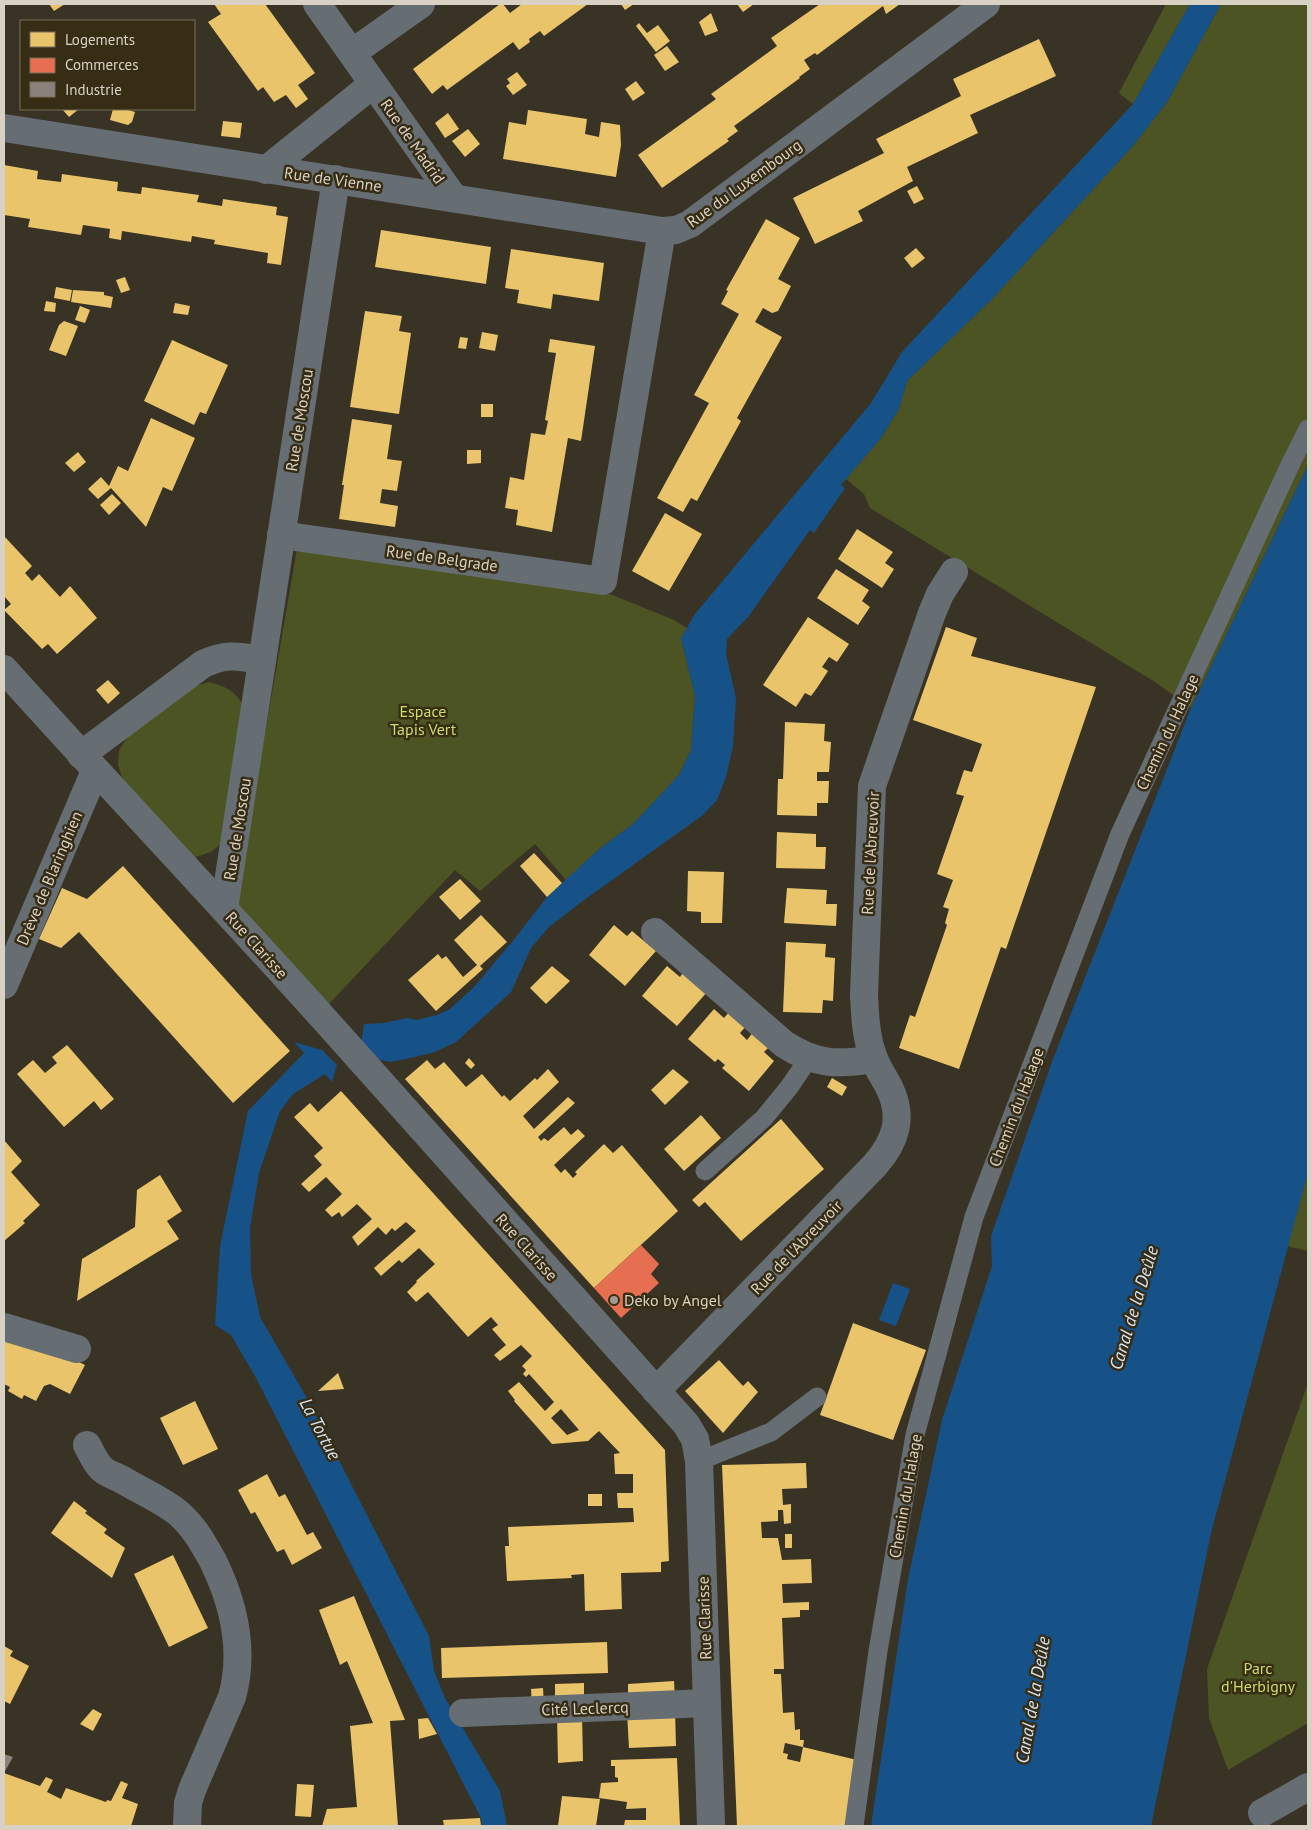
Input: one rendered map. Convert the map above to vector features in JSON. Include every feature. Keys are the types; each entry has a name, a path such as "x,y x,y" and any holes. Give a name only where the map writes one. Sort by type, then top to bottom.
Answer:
{"street":[{"name":"Rue de Madrid","path":"317,4 454,198"},
{"path":"352,53 421,4"},
{"name":"Rue du Luxembourg","path":"662,231 676,230 690,224 986,4"},
{"name":"Rue de Madrid","path":"266,170 373,84"},
{"name":"Rue de Vienne","path":"4,128 662,231"},
{"name":"Rue de Moscou","path":"224,909 336,179"},
{"name":"Rue de Belgrade","path":"281,535 603,581 662,231"},
{"name":"Rue de l'Abreuvoir","path":"656,1392 887,1152 894,1139 897,1122 896,1106 890,1088 874,1059 868,1042 864,995 872,786 932,613 940,594 954,572"},
{"path":"88,763 209,661 225,656 262,660"},
{"name":"Rue Clarisse","path":"4,669 88,763 224,909 686,1424 695,1439 699,1461 712,1826"},
{"name":"Drève de Blaringhien","path":"4,985 88,763"},
{"path":"655,932 784,1044 809,1058 823,1062 840,1063 874,1059"},
{"path":"4,1327 77,1349"},
{"path":"87,1445 101,1469 164,1504 190,1524 214,1564 229,1599 233,1614 238,1650 236,1683 232,1697 192,1790 188,1803 187,1826"},
{"name":"Cité Leclercq","path":"463,1713 707,1703"},
{"path":"1262,1813 1308,1787"}],"lane":[{"name":"Chemin du Halage","path":"854,1826 878,1651 915,1435 974,1217 1120,834 1308,429"},
{"path":"705,1171 764,1118 790,1086 809,1058"},
{"path":"699,1461 771,1432 817,1397"}],"green space":[{"path":"1166,4 1190,4 1133,104 1119,93"},
{"path":"1221,4 1308,4 1308,465 1191,708 1155,682 870,508 864,494 846,479 881,438 899,409 907,381 994,297 1132,147 1167,102"},
{"name":"Espace Tapis Vert","path":"297,549 605,592 674,620 687,628 681,638 695,696 691,750 679,775 633,824 599,849 566,880 535,844 480,891 455,870 328,1005 235,907"},
{"path":"209,682 230,690 238,697 245,708 224,841 211,852 196,857 185,851 123,780 118,765 119,751 127,737 189,688"},
{"path":"1308,1172 1308,1251 1287,1246"},
{"name":"Parc d'Herbigny","path":"1308,1383 1308,1723 1228,1770 1209,1718 1207,1669"}],"water":[{"path":"1190,4 1221,4 1167,102 1132,147 994,297 907,381 899,409 881,438 841,485 845,488 814,533 810,530 748,617 727,639 726,654 736,698 733,746 726,777 717,800 703,815 549,927 531,948 511,992 456,1042 435,1052 390,1062 371,1058 361,1044 364,1024 384,1023 407,1018 417,1020 437,1015 450,1009 474,987 547,897 599,849 633,824 679,775 691,750 695,696 681,638 695,614 871,403 902,352 1133,104"},
{"name":"Canal de la Deûle","path":"1308,465 1308,1172 1211,1533 1151,1826 871,1826 908,1579 942,1420 992,1266 991,1236 1053,1059 1191,708"},
{"name":"La Tortue","path":"294,1042 322,1050 337,1065 332,1082 325,1074 293,1094 280,1111 259,1173 250,1228 251,1274 260,1317 308,1400 429,1636 434,1671 445,1698 500,1791 507,1826 482,1826 481,1818 256,1378 231,1335 215,1325 220,1246 248,1111 304,1053"},
{"path":"893,1283 910,1289 896,1326 879,1320"}],"building: Logements":[{"path":"49,4 65,4 54,11"},
{"path":"214,4 265,4 315,73 298,85 308,99 296,108 286,95 274,102 263,87 258,91 208,22 221,14"},
{"path":"500,4 503,4 510,13 522,4 588,4 544,36 540,31 519,50 513,42 447,90 443,85 432,94 413,69"},
{"path":"621,4 634,4 625,10"},
{"path":"737,4 754,4 743,12"},
{"path":"820,4 900,4 886,14 883,6 817,55 815,53 804,60 810,69 734,126 738,131 727,139 729,141 662,188 638,155 716,99 711,94 777,46 771,38"},
{"path":"711,13 718,31 705,36 699,22"},
{"path":"639,23 647,33 658,25 670,41 656,52 636,26"},
{"path":"1039,39 1056,76 970,115 978,133 907,167 913,181 858,211 863,221 815,244 793,198 884,153 876,139 961,96 953,79"},
{"path":"667,46 679,62 665,71 654,55"},
{"path":"517,72 527,85 513,95 506,86 510,83 507,79"},
{"path":"636,81 645,93 633,101 625,89"},
{"path":"63,110 78,110 69,117"},
{"path":"113,110 135,112 132,122 128,125 110,120"},
{"path":"528,110 587,119 585,134 599,137 601,122 620,125 621,145 616,177 503,159 509,122 526,125"},
{"path":"448,113 459,129 445,138 435,123"},
{"path":"223,121 242,123 240,138 221,136"},
{"path":"468,129 480,144 465,157 452,141"},
{"path":"4,165 38,171 37,179 61,182 62,174 118,182 117,191 141,194 142,187 199,195 197,202 222,206 223,199 277,207 276,215 288,217 281,265 267,263 268,253 214,244 215,240 192,236 191,242 122,231 121,240 109,238 110,229 83,225 81,235 28,227 30,219 4,215"},
{"path":"917,186 924,199 914,204 907,191"},
{"path":"766,219 800,238 778,279 791,286 778,311 772,313 763,308 755,322 782,337 737,418 741,421 697,501 691,498 683,512 657,498 709,403 694,395 739,314 721,304 728,291 726,290"},
{"path":"381,230 491,247 486,284 375,267"},
{"path":"916,248 925,258 912,268 904,258"},
{"path":"511,249 604,263 599,301 553,294 551,309 517,303 519,290 505,288"},
{"path":"125,277 130,290 121,293 116,280"},
{"path":"56,287 72,290 70,301 54,298"},
{"path":"73,290 104,292 104,295 113,297 111,308 71,302"},
{"path":"46,301 56,303 55,312 44,311"},
{"path":"175,303 190,306 188,315 173,313"},
{"path":"80,306 90,310 85,323 75,320"},
{"path":"365,311 402,316 399,331 411,333 399,414 350,407"},
{"path":"64,321 78,326 66,356 49,350 59,325"},
{"path":"482,332 498,335 495,351 479,348"},
{"path":"460,337 468,338 466,349 458,348"},
{"path":"550,339 595,346 581,441 568,438 552,532 516,525 518,510 505,508 510,477 524,480 531,433 545,435 548,421 545,420 556,353 548,352"},
{"path":"172,340 228,365 206,414 200,412 194,425 144,401"},
{"path":"481,404 493,404 493,417 481,417"},
{"path":"151,418 195,438 172,491 163,487 146,527 111,488 98,499 88,489 101,477 109,486 118,466 128,471"},
{"path":"352,419 392,425 387,459 402,461 397,491 382,489 380,503 398,506 395,527 339,519"},
{"path":"467,450 481,450 481,463 467,464"},
{"path":"78,452 86,462 74,472 65,463"},
{"path":"112,494 121,503 109,515 100,505"},
{"path":"665,513 702,534 669,591 632,571"},
{"path":"857,529 893,552 885,563 894,569 882,588 838,559"},
{"path":"4,536 32,566 25,573 32,581 39,574 60,597 70,586 97,618 57,654 48,644 42,649 4,610 11,604 4,596"},
{"path":"836,569 869,590 862,601 870,607 858,625 817,598"},
{"path":"808,617 849,644 837,662 829,657 822,667 828,671 817,688 811,696 805,693 796,707 763,685"},
{"path":"946,627 977,638 971,656 1096,687 1006,949 1001,947 959,1069 899,1048 910,1015 915,1017 947,925 945,923 949,909 943,907 953,880 937,874 964,796 956,794 964,770 972,772 982,744 913,720"},
{"path":"108,680 120,693 108,704 96,690"},
{"path":"785,722 825,724 824,741 831,742 829,772 817,772 817,781 829,781 828,803 817,803 817,816 777,815 778,779 783,779"},
{"path":"777,832 816,834 816,847 826,847 825,869 776,868"},
{"path":"534,853 562,883 547,897 520,866"},
{"path":"123,866 290,1051 233,1103 79,932 61,948 39,939 62,888 87,899"},
{"path":"688,871 724,872 722,923 701,923 701,912 687,911"},
{"path":"460,879 481,901 460,920 439,897"},
{"path":"787,888 827,890 826,904 837,904 836,926 784,923"},
{"path":"481,915 507,942 480,966 483,969 436,1011 408,980 438,954 442,959 446,956 463,977 477,965 454,940"},
{"path":"614,925 627,936 632,931 656,951 625,986 589,955"},
{"path":"786,942 826,944 825,957 835,958 833,1001 823,1000 822,1013 783,1012"},
{"path":"552,966 570,981 546,1004 530,988"},
{"path":"667,966 680,977 684,971 708,991 677,1026 642,996"},
{"path":"714,1009 724,1018 730,1011 747,1025 740,1033 747,1040 754,1031 771,1045 764,1052 774,1061 749,1091 722,1068 725,1065 718,1059 715,1062 688,1039"},
{"path":"67,1045 114,1099 101,1110 94,1101 64,1127 17,1074 33,1060 45,1073 57,1063 52,1057"},
{"path":"469,1058 475,1065 471,1069 465,1063"},
{"path":"427,1060 435,1069 444,1062 466,1087 482,1074 502,1097 504,1095 510,1101 548,1069 559,1082 523,1116 534,1129 568,1097 575,1103 538,1137 541,1141 544,1138 548,1141 564,1127 571,1135 578,1129 585,1136 554,1165 561,1173 565,1169 573,1178 577,1174 575,1172 604,1144 613,1153 622,1145 678,1211 594,1288 405,1079"},
{"path":"673,1069 689,1082 665,1105 651,1090"},
{"path":"832,1078 847,1087 842,1096 827,1087"},
{"path":"341,1091 665,1450 669,1561 661,1562 661,1572 621,1573 622,1609 585,1611 584,1574 571,1575 572,1578 507,1581 505,1546 509,1546 508,1527 634,1522 633,1508 618,1508 617,1493 633,1493 633,1474 615,1474 614,1454 620,1453 599,1431 588,1441 552,1444 514,1401 508,1391 519,1382 545,1411 554,1402 529,1374 526,1377 523,1374 526,1370 522,1366 532,1356 521,1345 500,1361 494,1355 506,1345 492,1329 498,1325 491,1317 468,1337 428,1292 416,1302 407,1292 435,1264 419,1248 402,1263 399,1260 381,1276 374,1268 416,1231 406,1222 395,1231 392,1228 386,1235 378,1227 358,1246 352,1237 372,1219 357,1204 342,1217 339,1212 332,1217 325,1210 342,1194 326,1177 309,1192 301,1184 322,1165 314,1156 323,1148 294,1117 310,1103 318,1112","holes":["561,1409 579,1430 567,1435 551,1418"]},
{"path":"701,1115 721,1138 684,1171 664,1149"},
{"path":"781,1119 824,1169 741,1241 705,1202 699,1207 692,1200"},
{"path":"4,1140 22,1161 11,1172 40,1205 23,1221 25,1223 4,1241"},
{"path":"160,1175 182,1211 167,1221 179,1239 77,1301 82,1259 135,1227 137,1190"},
{"path":"853,1323 926,1350 893,1440 820,1415"},
{"path":"4,1336 34,1340 85,1365 70,1394 50,1384 44,1386 36,1401 24,1395 22,1399 8,1391 10,1387 4,1384"},
{"path":"719,1360 743,1386 748,1381 758,1392 723,1433 685,1391"},
{"path":"338,1373 344,1389 318,1391"},
{"path":"195,1401 218,1449 183,1465 160,1418"},
{"path":"806,1463 807,1488 782,1489 783,1505 791,1504 791,1523 784,1524 783,1510 778,1510 778,1521 761,1522 762,1538 778,1538 782,1560 811,1559 812,1583 782,1584 783,1603 809,1602 809,1610 800,1610 800,1617 782,1618 784,1669 774,1669 774,1674 781,1674 783,1713 794,1712 795,1730 800,1729 800,1740 804,1740 803,1747 857,1760 849,1826 737,1826 722,1465","holes":["785,1743 803,1747 800,1762 787,1759 788,1754 783,1753"]},
{"path":"267,1474 279,1497 285,1494 307,1535 313,1532 322,1548 292,1565 284,1549 277,1552 255,1512 251,1514 238,1490"},
{"path":"588,1494 602,1494 602,1506 588,1506"},
{"path":"74,1501 87,1511 85,1513 107,1529 104,1533 125,1548 112,1578 51,1533"},
{"path":"785,1534 792,1534 792,1548 785,1548"},
{"path":"173,1555 208,1628 169,1647 134,1574"},
{"path":"354,1596 405,1720 390,1721 398,1826 322,1826 327,1809 357,1807 350,1726 373,1723 347,1661 340,1665 319,1610"},
{"path":"607,1642 608,1673 442,1678 441,1648"},
{"path":"4,1646 13,1651 10,1656 29,1666 10,1704 4,1701"},
{"path":"674,1681 675,1699 628,1702 628,1684"},
{"path":"584,1683 584,1704 555,1705 555,1684"},
{"path":"543,1688 544,1706 532,1707 531,1689"},
{"path":"93,1709 102,1714 93,1731 80,1724"},
{"path":"675,1710 676,1746 629,1748 627,1712"},
{"path":"557,1715 582,1715 583,1761 558,1763"},
{"path":"428,1718 437,1734 419,1739 418,1719"},
{"path":"677,1758 680,1826 624,1826 625,1820 646,1820 646,1808 626,1809 627,1802 599,1798 601,1783 618,1782 618,1778 615,1777 615,1766 611,1766 611,1760"},
{"path":"4,1773 40,1786 46,1777 53,1780 47,1792 61,1799 66,1788 106,1802 107,1800 111,1801 121,1781 128,1784 122,1798 138,1804 131,1826 4,1826"},
{"path":"297,1784 314,1785 311,1817 295,1816"},
{"path":"562,1796 600,1799 596,1826 558,1826"},
{"path":"480,1818 481,1826 444,1826 443,1820"}],"building: Commerces":[{"path":"641,1245 659,1264 651,1274 659,1283 621,1318 594,1288"}],"building: Industrie":[{"path":"4,1754 13,1757 4,1773"}],"place":[{"name":"Deko by Angel","path":"614,1300"}]}
